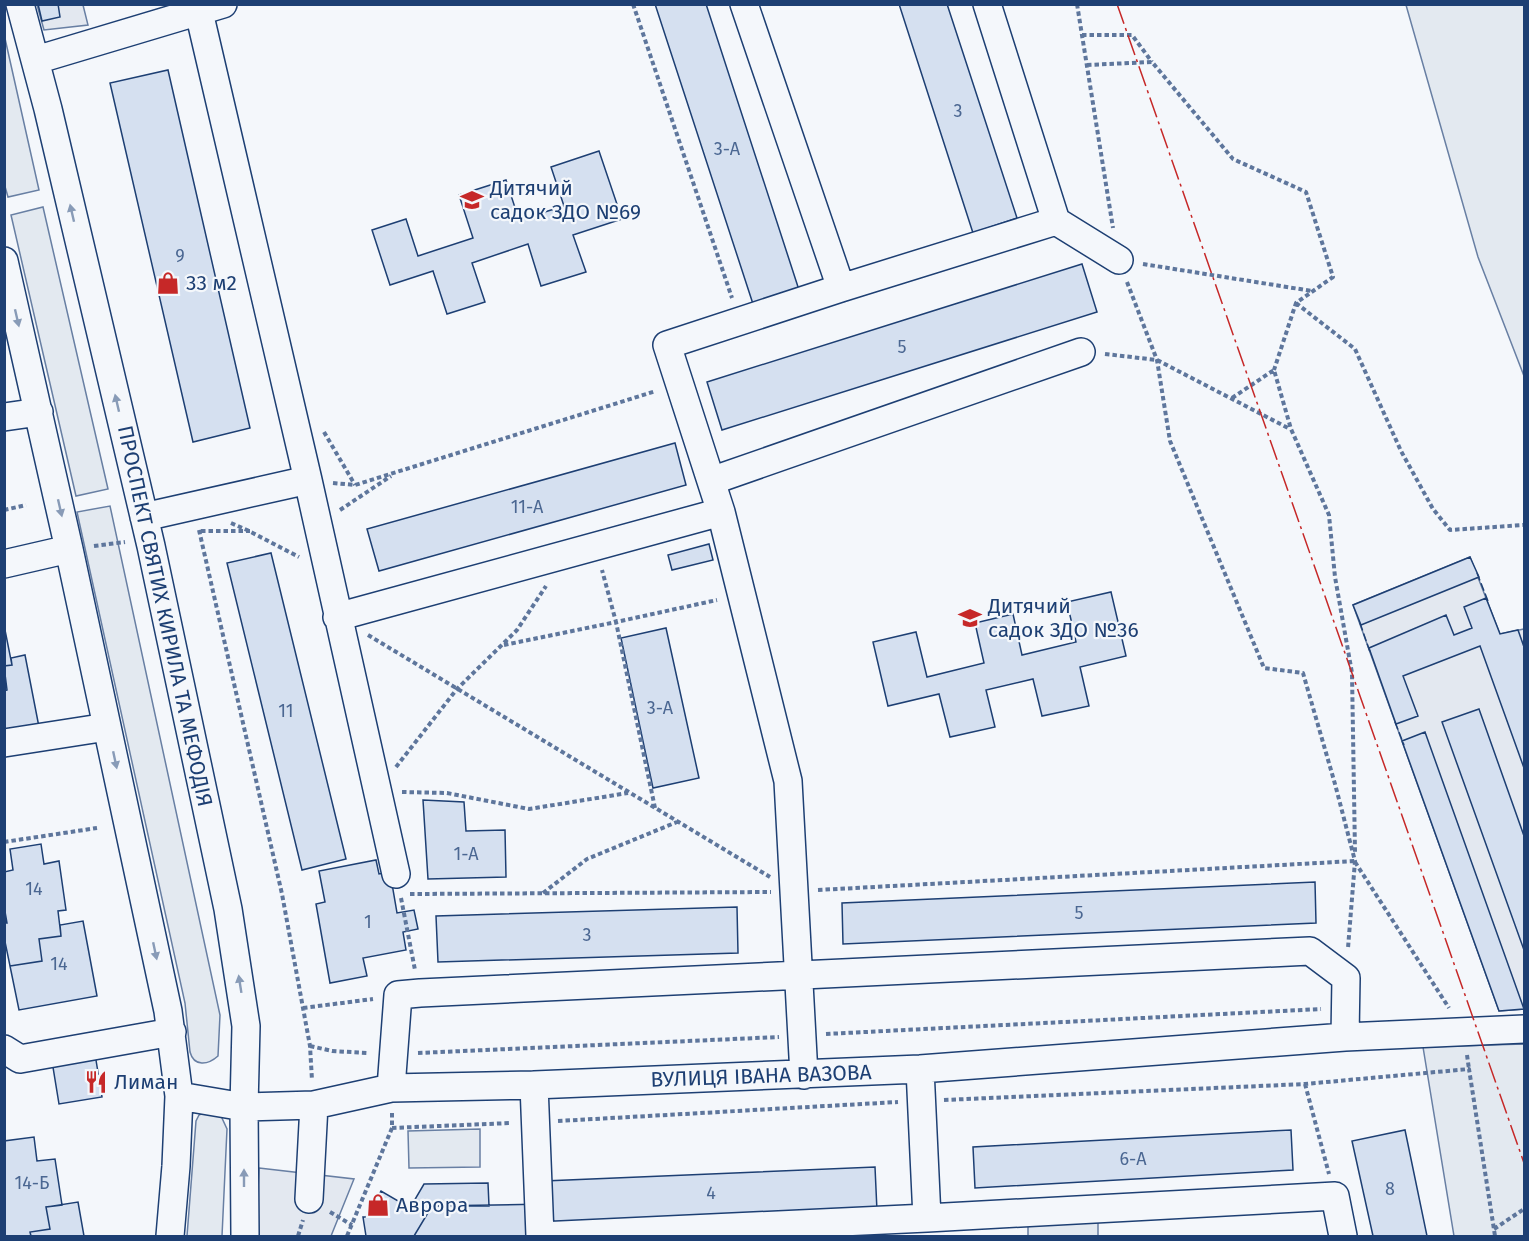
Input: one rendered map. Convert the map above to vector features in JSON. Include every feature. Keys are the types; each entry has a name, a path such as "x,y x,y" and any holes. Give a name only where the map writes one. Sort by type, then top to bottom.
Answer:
{"street":[{"name":"ПРОСПЕКТ СВЯТИХ КИРИЛА ТА МЕФОДІЯ","path":"20,4 36,60 147,528 228,909 246,1026 245,1236"},
{"path":"744,4 841,288"},
{"path":"987,4 1056,221 1119,260"},
{"path":"36,60 211,8 327,570 396,874"},
{"path":"804,1075 788,781 721,512 667,345 1056,221"},
{"path":"4,261 69,549 172,1032 180,1096 170,1236"},
{"path":"711,481 1081,352"},
{"path":"4,417 39,412"},
{"path":"147,528 196,518 308,480"},
{"path":"337,616 721,512"},
{"path":"4,564 69,549"},
{"path":"4,743 107,727"},
{"path":"391,1088 409,994 1310,951 1346,978 1345,1037"},
{"name":"ВУЛИЦЯ ІВАНА ВАЗОВА","path":"180,1096 244,1107 314,1105 391,1088 534,1085 920,1069 1345,1037 1524,1029"},
{"path":"8,1060 172,1032"},
{"path":"920,1069 927,1218"},
{"path":"534,1085 540,1236 1335,1196 1343,1236"},
{"path":"309,1199 314,1105"}],"path":[{"path":"633,4 739,322"},
{"path":"1077,4 1119,260 1157,360 1170,441 1264,669 1303,673 1355,861 1464,1032"},
{"path":"1082,35 1132,35 1233,159 1305,192 1333,276 1296,303 1274,369 1291,429 1329,515 1335,578 1352,673 1355,861 1346,978"},
{"path":"1087,65 1152,62"},
{"path":"1119,260 1312,291"},
{"path":"1296,303 1355,349 1401,451 1433,510 1450,530 1524,525"},
{"path":"1081,352 1157,360 1291,429"},
{"path":"1232,398 1274,369"},
{"path":"308,480 356,485 679,384"},
{"path":"335,513 397,472"},
{"path":"4,510 26,506"},
{"path":"250,531 196,518 282,894 310,1046 314,1105"},
{"path":"226,522 250,531 327,570"},
{"path":"69,549 147,528"},
{"path":"595,546 616,622 656,808"},
{"path":"377,791 457,689 518,630 567,554"},
{"path":"501,646 742,594"},
{"path":"337,616 793,892"},
{"path":"377,791 447,793 530,809 629,793"},
{"path":"543,893 587,859 677,822"},
{"path":"4,842 97,828"},
{"path":"303,1008 409,994 400,894 793,892 1355,861"},
{"path":"392,1128 1305,1084 1469,1069 1495,1236"},
{"path":"1305,1084 1335,1196"},
{"path":"347,1236 392,1128 391,1088"},
{"path":"1494,1228 1524,1209"}],"shaded area":[{"path":"37,5 83,5 88,25 44,30"},
{"path":"1406,5 1524,5 1524,376 1478,257"},
{"path":"4,34 39,190 8,197 4,183"},
{"path":"43,207 108,489 76,496 11,215"},
{"path":"110,506 220,1015 218,1056 206,1063 195,1060 190,1052 185,1003 77,512"},
{"path":"1470,557 1500,634 1524,629 1524,1009 1499,1011 1353,605"},
{"path":"1524,1044 1524,1236 1454,1236 1423,1047"},
{"path":"209,1110 221,1116 227,1129 222,1236 187,1236 196,1121 199,1115"},
{"path":"480,1129 480,1167 409,1168 408,1131"},
{"path":"259,1168 354,1179 331,1236 256,1236"},
{"path":"1098,1222 1098,1236 1028,1236 1028,1223"}],"building":[{"path":"38,4 58,4 60,17 42,21"},
{"path":"655,4 706,4 800,293 754,307"},
{"path":"899,4 947,4 1017,218 973,233"},
{"path":"168,70 250,428 193,442 110,83"},
{"path":"599,151 622,219 573,235 586,272 541,286 528,244 472,263 485,302 447,314 433,271 390,285 372,230 406,219 418,256 473,238 459,195 506,180 519,220 564,206 551,167"},
{"path":"1082,264 1097,312 722,430 707,382"},
{"path":"675,443 686,485 379,571 367,529"},
{"path":"709,544 713,560 672,570 668,555"},
{"path":"271,553 346,859 302,870 227,563"},
{"path":"1470,557 1479,577 1361,625 1353,605"},
{"path":"1111,592 1126,656 1080,667 1089,706 1042,716 1033,679 986,690 995,727 950,737 939,694 888,706 873,642 916,632 927,677 984,663 975,623 1013,614 1022,655 1076,642 1067,602"},
{"path":"1486,598 1500,634 1518,630 1524,647 1524,768 1480,646 1403,676 1418,716 1396,724 1369,648 1446,615 1454,635 1472,628 1464,607"},
{"path":"4,625 12,665 4,666"},
{"path":"666,628 699,778 653,788 621,638"},
{"path":"25,655 39,727 4,733 4,691 7,690 4,666 12,665 11,658"},
{"path":"1479,709 1524,836 1524,950 1442,722"},
{"path":"1425,732 1524,1009 1499,1011 1402,741"},
{"path":"423,800 464,802 466,831 505,830 506,877 428,879"},
{"path":"41,844 44,864 59,861 66,910 58,911 61,936 39,939 42,961 10,966 4,937 4,923 7,923 4,906 4,872 13,870 10,849"},
{"path":"376,860 379,874 390,872 397,913 414,910 418,929 403,932 406,950 363,958 367,976 330,983 316,904 325,902 319,871"},
{"path":"1315,882 1316,923 843,944 842,903"},
{"path":"737,907 738,953 438,962 436,916"},
{"path":"83,921 97,996 19,1010 10,966 42,961 39,939 61,936 60,925"},
{"path":"95,1054 102,1097 59,1104 52,1061"},
{"path":"1291,1130 1293,1170 975,1188 973,1147"},
{"path":"1405,1130 1427,1236 1373,1236 1352,1141"},
{"path":"34,1137 37,1161 55,1159 62,1205 46,1207 50,1229 30,1232 31,1236 4,1236 4,1141"},
{"path":"875,1167 877,1211 547,1225 544,1181"},
{"path":"488,1183 489,1206 432,1206 414,1236 366,1236 363,1217 366,1217 381,1191 410,1208 424,1184"},
{"path":"78,1202 84,1236 31,1236 30,1232 50,1229 46,1207"},
{"path":"546,1204 534,1236 414,1236 432,1206"}],"fence":[{"path":"1477,573 1488,601"},
{"path":"1360,623 1370,652"},
{"path":"1395,722 1404,745"}],"power":[{"path":"1117,4 1524,1163"}],"place":[{"name":"Дитячий садок ЗДО №69","path":"472,200"},
{"name":"33 м2","path":"168,283"},
{"name":"Дитячий садок ЗДО №36","path":"970,618"},
{"name":"Лиман","path":"96,1082"},
{"name":"Аврора","path":"378,1205"}]}
